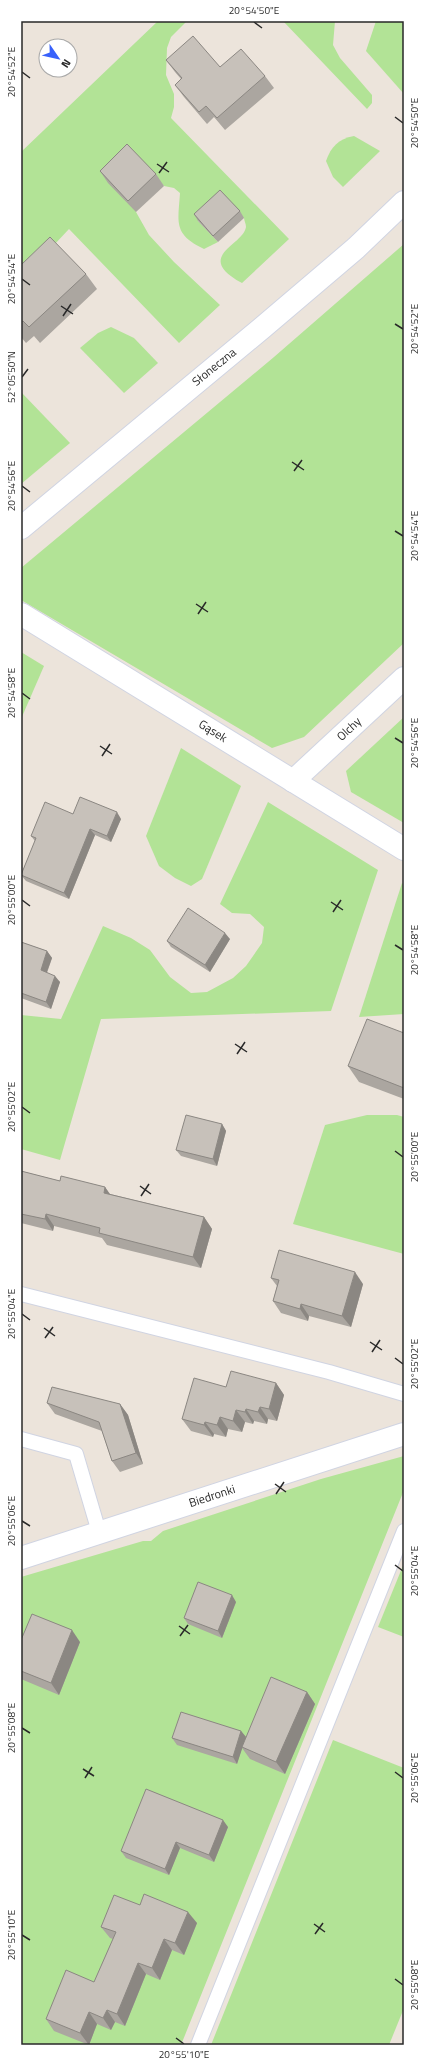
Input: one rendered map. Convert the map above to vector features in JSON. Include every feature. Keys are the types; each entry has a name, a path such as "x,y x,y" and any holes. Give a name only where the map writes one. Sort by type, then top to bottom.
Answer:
{"street":[{"name":"Słoneczna","path":"21,528 356,248 404,202"},
{"name":"Gąsek","path":"21,614 404,849"},
{"name":"Olchy","path":"293,781 404,678"},
{"name":"Biedronki","path":"21,1558 404,1434"}],"lane":[{"path":"21,1294 321,1370 404,1394"},
{"path":"21,1440 76,1454 99,1532"},
{"path":"198,2045 404,1531"}],"green space":[{"path":"158,21 187,21 171,37 167,48 166,75 174,94 174,107 171,118 289,239 242,283 228,274 222,266 221,258 224,252 243,234 246,227 244,218 198,221 218,242 204,249 194,244 182,233 180,227 180,193 174,188 164,186 136,156 136,212 149,235 174,262 220,305 179,343 69,229 54,245 21,268 21,152"},
{"path":"283,21 335,21 333,45 340,58 372,95 372,103 367,109"},
{"path":"376,21 404,21 404,94 366,51"},
{"path":"354,136 380,151 343,187 333,177 326,161 336,144 348,137"},
{"path":"404,244 404,643 304,737 272,748 21,600 21,568 274,357"},
{"path":"111,327 134,338 158,363 124,393 80,348 98,333"},
{"path":"21,392 70,443 21,484"},
{"path":"21,652 44,666 21,719"},
{"path":"404,717 404,823 351,792 346,771"},
{"path":"181,748 241,786 202,879 191,886 175,878 159,866 146,836"},
{"path":"268,802 378,870 331,1011 101,1019 60,1160 21,1149 21,1015 61,1019 103,926 131,938 150,950 170,977 191,993 207,992 233,978 246,966 262,943 264,927 250,914 232,913 220,904"},
{"path":"402,883 404,885 404,1014 359,1017"},
{"path":"367,1115 397,1115 404,1117 404,1254 293,1224 325,1125"},
{"path":"404,1456 404,1490 181,2045 21,2045 21,1577 143,1541 151,1541 163,1531 321,1479"},
{"path":"404,1563 404,1637 378,1627"},
{"path":"333,1740 404,1768 404,2008 389,2045 211,2045"}],"building":[{"path":"193,36 220,67 241,49 265,76 217,118 206,106 199,112 175,85 182,78 166,60"},
{"path":"127,144 156,174 128,201 100,171"},
{"path":"220,190 240,211 213,236 194,214"},
{"path":"50,237 86,274 29,327 23,321 21,322 21,265"},
{"path":"80,797 117,812 107,836 90,829 64,893 21,875 36,838 31,836 45,802 73,814"},
{"path":"188,908 225,933 205,965 167,941"},
{"path":"21,942 47,951 41,970 55,976 46,1002 21,993"},
{"path":"367,1019 404,1033 404,1088 348,1066"},
{"path":"186,1115 222,1124 213,1159 176,1150"},
{"path":"21,1171 60,1181 61,1176 105,1187 104,1193 204,1217 193,1257 99,1233 100,1228 46,1214 45,1219 21,1214"},
{"path":"279,1250 355,1272 342,1316 301,1304 300,1309 273,1301 279,1280 271,1278"},
{"path":"231,1371 276,1383 269,1409 260,1407 258,1412 246,1409 245,1412 236,1410 233,1421 220,1417 217,1425 205,1422 204,1425 182,1419 194,1378 226,1387"},
{"path":"52,1387 120,1404 136,1453 112,1461 99,1422 47,1403"},
{"path":"198,1582 232,1595 218,1631 184,1618"},
{"path":"32,1614 72,1630 51,1683 21,1671 21,1640"},
{"path":"271,1677 307,1692 276,1762 242,1747"},
{"path":"181,1712 241,1731 233,1757 172,1738"},
{"path":"146,1789 223,1820 209,1855 176,1842 165,1869 121,1851"},
{"path":"144,1894 188,1912 175,1943 164,1939 152,1968 138,1963 117,2014 107,2010 103,2018 89,2012 80,2033 46,2019 66,1970 94,1982 116,1932 101,1927 114,1895 140,1905"}]}
